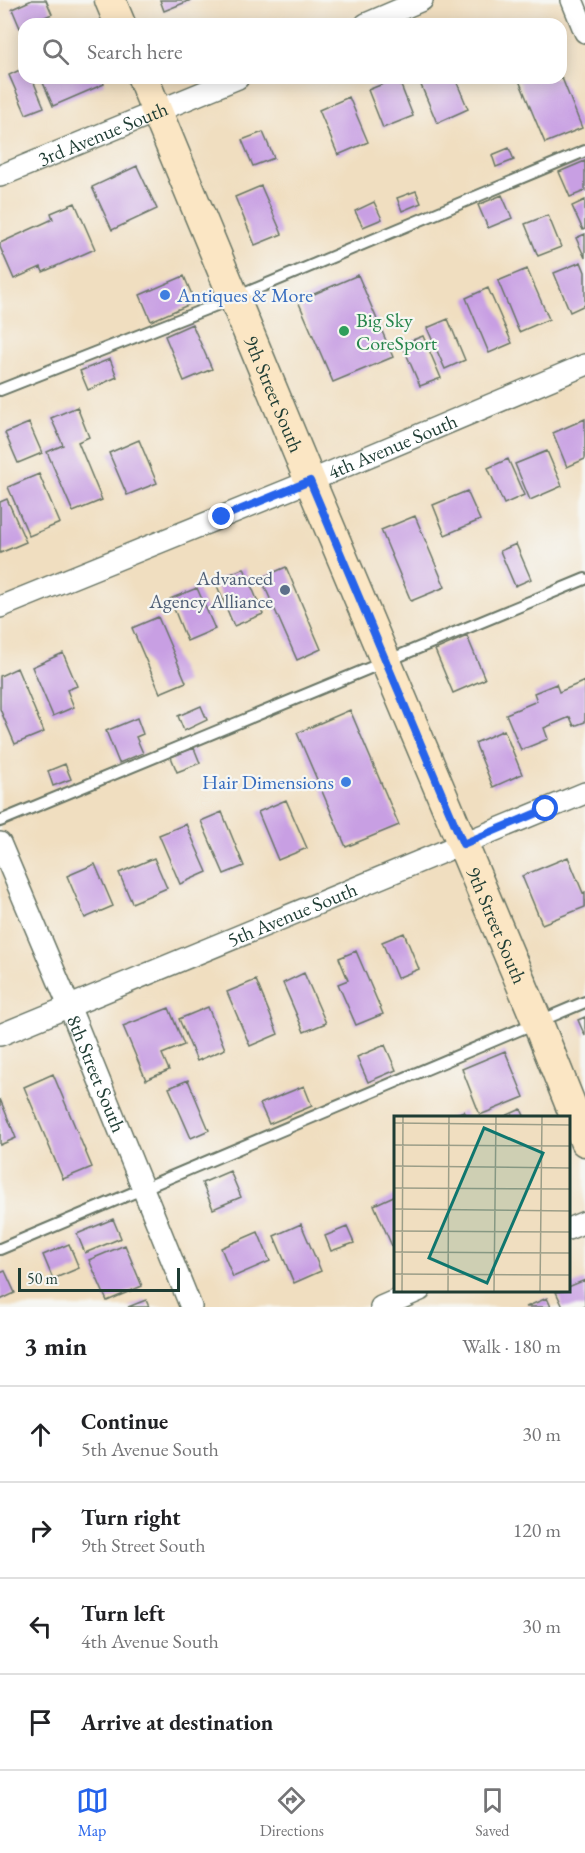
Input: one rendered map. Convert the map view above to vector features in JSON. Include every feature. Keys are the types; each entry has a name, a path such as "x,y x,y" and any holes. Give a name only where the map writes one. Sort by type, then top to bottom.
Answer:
{"main road":[{"path":"110,0 118,18"},
{"name":"9th Street South","path":"145,84 537,1021 585,1142"}],"street":[{"path":"380,18 422,0"},
{"path":"572,0 585,32"},
{"name":"3rd Avenue South","path":"0,176 224,84"},
{"name":"4th Avenue South","path":"0,607 310,481 585,365"},
{"name":"5th Avenue South","path":"0,1035 585,793"},
{"name":"8th Street South","path":"0,843 191,1307"},
{"path":"570,1228 585,1222"},
{"path":"381,1307 415,1292"}],"lane":[{"path":"0,390 234,298 585,151"},
{"path":"0,820 386,663 585,579"},
{"path":"0,1250 585,1002"}],"building":[{"path":"32,0 46,0 52,14 43,18 18,18 18,23 12,9"},
{"path":"160,0 191,0 164,11"},
{"path":"18,71 18,84 34,84 44,107 26,114 9,75"},
{"path":"44,84 104,84 53,106"},
{"path":"383,84 400,84 413,116 383,128 368,90"},
{"path":"421,84 458,84 468,109 437,123"},
{"path":"520,84 564,84 582,128 545,143"},
{"path":"349,97 368,142 338,155 319,110"},
{"path":"263,132 274,158 253,166 242,140"},
{"path":"509,148 514,160 496,167 492,155"},
{"path":"585,161 585,191 570,197 559,172"},
{"path":"137,166 157,209 112,230 92,187"},
{"path":"261,186 282,234 255,245 235,197"},
{"path":"416,191 421,203 402,211 397,198"},
{"path":"502,195 512,218 488,228 478,205"},
{"path":"585,200 585,229 583,230 572,206"},
{"path":"374,202 382,219 363,227 355,211"},
{"path":"75,203 95,249 43,272 41,267 14,279 0,243 53,219 51,213"},
{"path":"548,215 561,247 538,256 525,224"},
{"path":"585,234 585,258 576,238"},
{"path":"581,262 585,272 585,305 570,312 554,273"},
{"path":"527,269 549,319 519,332 498,281"},
{"path":"358,275 393,357 333,382 298,301"},
{"path":"184,276 195,302 151,321 140,295"},
{"path":"488,288 512,343 489,353 466,298"},
{"path":"448,319 465,360 445,369 427,328"},
{"path":"192,324 212,369 184,381 165,336"},
{"path":"423,336 441,378 420,386 402,344"},
{"path":"110,359 117,377 88,390 80,371"},
{"path":"77,407 89,437 78,442 102,500 73,512 47,452 63,445 51,418"},
{"path":"585,419 585,459 567,467 553,433"},
{"path":"29,423 42,453 18,463 5,433"},
{"path":"139,440 157,483 127,495 109,453"},
{"path":"547,451 562,486 530,500 515,464"},
{"path":"508,459 524,495 504,504 488,468"},
{"path":"39,474 60,523 29,536 8,487"},
{"path":"467,491 480,520 445,535 433,505"},
{"path":"7,499 26,542 0,553 0,502"},
{"path":"415,516 445,587 411,601 381,530"},
{"path":"516,544 531,579 515,586 500,551"},
{"path":"286,567 321,649 297,660 261,578"},
{"path":"244,568 263,614 234,626 215,581"},
{"path":"197,588 215,629 187,641 170,599"},
{"path":"158,617 186,682 160,693 132,628"},
{"path":"467,636 485,679 453,693 435,650"},
{"path":"63,653 77,686 67,690 74,707 53,716 32,667"},
{"path":"17,668 44,732 15,744 0,709 0,676"},
{"path":"585,681 585,722 574,726 570,717 544,728 548,739 521,750 506,714 537,701 534,693 556,684 559,692"},
{"path":"201,706 207,720 184,731 178,716"},
{"path":"350,710 399,825 346,847 297,733"},
{"path":"137,718 143,734 136,737 143,753 119,763 106,731"},
{"path":"504,730 522,774 493,787 475,743"},
{"path":"194,748 200,763 177,772 171,757"},
{"path":"65,764 71,779 53,786 48,771"},
{"path":"286,800 307,848 278,860 258,812"},
{"path":"222,812 244,866 224,874 201,821"},
{"path":"186,824 207,872 180,884 159,835"},
{"path":"568,857 583,893 585,892 585,907 542,924 522,876"},
{"path":"154,858 167,888 132,903 119,873"},
{"path":"95,864 113,906 85,918 67,876"},
{"path":"404,933 419,969 397,978 382,942"},
{"path":"356,951 383,1014 356,1025 338,984 348,980 339,958"},
{"path":"304,973 326,1023 304,1032 283,983"},
{"path":"256,980 278,1034 250,1046 227,992"},
{"path":"208,1007 225,1049 197,1061 179,1019"},
{"path":"169,1008 184,1045 162,1054 169,1070 146,1080 123,1026"},
{"path":"585,1017 585,1036 578,1020"},
{"path":"385,1045 396,1070 368,1082 357,1057"},
{"path":"505,1051 524,1097 480,1115 462,1069"},
{"path":"53,1074 92,1167 63,1179 24,1087"},
{"path":"188,1080 209,1130 191,1138 169,1088"},
{"path":"304,1086 312,1106 269,1124 260,1104"},
{"path":"0,1099 16,1138 0,1145"},
{"path":"521,1109 524,1116 505,1116"},
{"path":"464,1111 467,1116 453,1116"},
{"path":"230,1171 241,1197 213,1209 202,1183"},
{"path":"394,1196 394,1245 392,1246 374,1205"},
{"path":"113,1219 121,1238 85,1253 77,1234"},
{"path":"301,1224 321,1271 294,1283 274,1236"},
{"path":"347,1227 354,1243 331,1251 325,1236"},
{"path":"258,1232 270,1261 233,1277 221,1248"},
{"path":"69,1244 79,1268 53,1279 43,1255"},
{"path":"125,1245 142,1286 107,1301 89,1260"},
{"path":"5,1271 15,1293 0,1300 0,1273"},
{"path":"585,1280 585,1307 563,1307 556,1292 570,1292 570,1286"},
{"path":"547,1298 551,1307 526,1307"},
{"path":"146,1300 149,1307 128,1307"}],"place":[{"name":"Antiques & More","path":"165,295"},
{"name":"Big Sky CoreSport","path":"344,331"},
{"name":"Advanced Agency Alliance","path":"285,590"},
{"name":"Hair Dimensions","path":"346,782"}],"route":[{"path":"222,517 310,481 463,844 546,809"}]}
